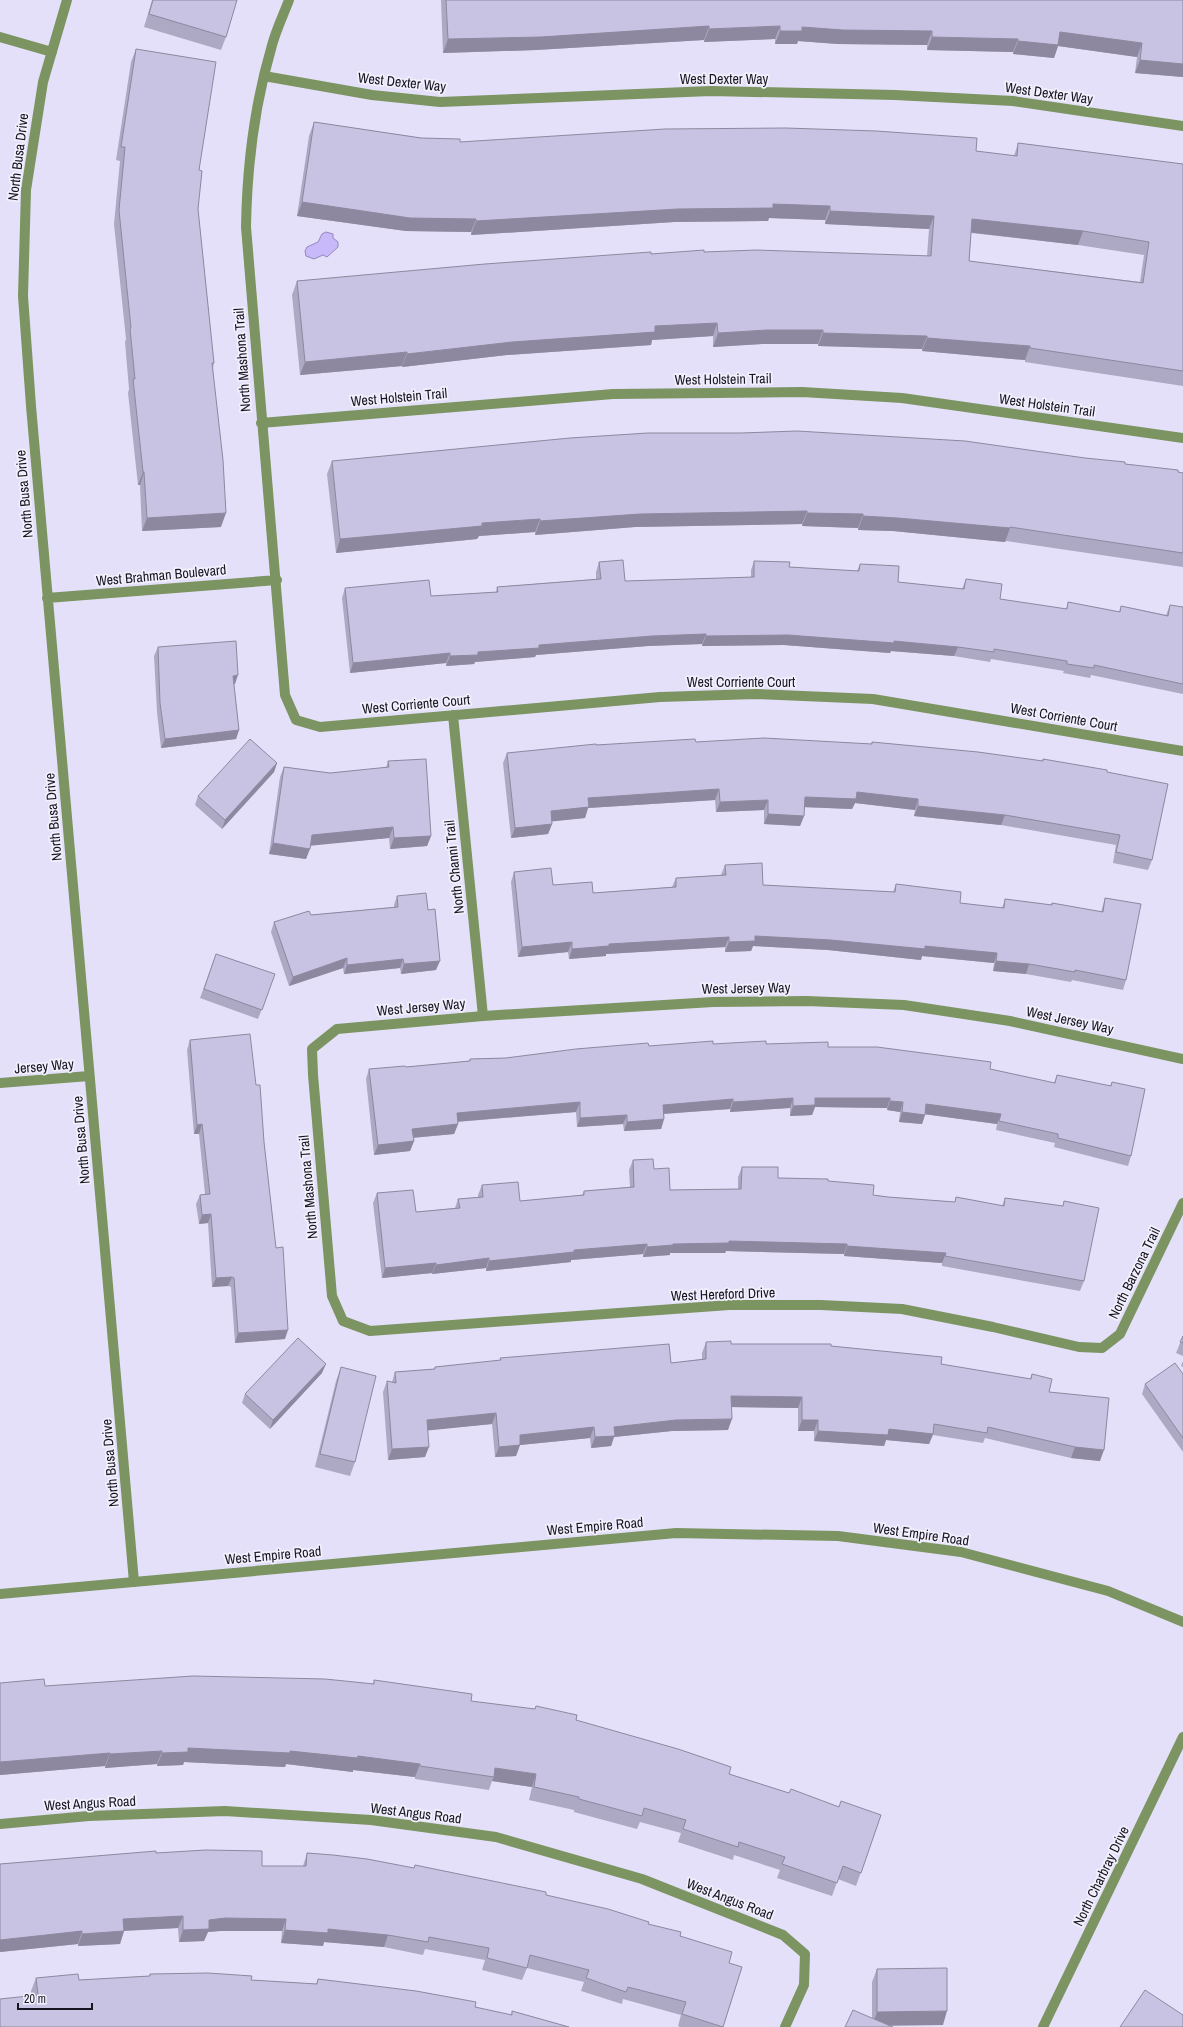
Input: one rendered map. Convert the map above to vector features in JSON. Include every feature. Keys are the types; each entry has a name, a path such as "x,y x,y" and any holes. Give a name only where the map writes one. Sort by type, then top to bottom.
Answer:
{"street":[{"name":"North Busa Drive","path":"67,0 43,82 26,190 23,296 47,598 134,1582"},
{"name":"North Mashona Trail","path":"289,0 271,48 254,124 247,176 246,227 261,423 285,695 296,720"},
{"path":"0,37 52,52"},
{"name":"West Dexter Way","path":"264,76 372,95 440,102 711,91 895,95 1013,101 1183,126"},
{"name":"West Holstein Trail","path":"261,423 613,394 802,392 902,398 1183,438"},
{"name":"West Brahman Boulevard","path":"47,598 276,580"},
{"name":"West Corriente Court","path":"296,720 320,727 660,697 756,694 873,699 1183,751"},
{"name":"North Channi Trail","path":"453,715 483,1016"},
{"name":"West Jersey Way","path":"312,1049 336,1029 483,1016 713,1002 807,1001 904,1005 1010,1021 1183,1058"},
{"name":"North Mashona Trail","path":"312,1049 313,1083 332,1296 343,1321"},
{"name":"Jersey Way","path":"0,1083 90,1076"},
{"name":"North Barzona Trail","path":"1102,1348 1120,1334 1179,1222 1183,1203"},
{"name":"West Hereford Drive","path":"343,1321 370,1331 729,1305 821,1305 902,1309 993,1327 1078,1347 1102,1348"},
{"name":"West Empire Road","path":"0,1594 676,1533 838,1536 961,1552 1108,1591 1183,1622"},
{"name":"North Charbray Drive","path":"1043,2027 1183,1737"},
{"name":"West Angus Road","path":"0,1824 89,1816 225,1811 371,1820 496,1837 642,1879 783,1935 805,1954 804,1985 784,2027"}],"shaded area":[{"path":"326,232 333,234 333,238 338,242 338,247 327,257 323,255 314,259 306,256 305,251 307,247 318,242 322,234"}],"building":[{"path":"153,0 237,0 226,37 149,14"},
{"path":"446,0 1183,0 1183,64 1140,60 1142,43 1060,32 1058,45 1018,41 1018,39 932,37 932,31 843,30 802,27 802,31 780,31 780,26 709,29 709,26 541,37 448,39"},
{"path":"136,49 216,62 199,170 202,171 198,209 214,363 212,363 223,460 226,513 147,518 144,472 133,379 135,379 131,328 119,210 125,147 121,147"},
{"path":"314,122 421,138 460,139 460,142 665,129 786,128 876,131 977,138 976,151 1017,156 1018,143 1183,164 1183,371 1030,348 1030,346 927,338 927,336 823,333 823,330 767,330 718,333 717,323 655,326 655,332 512,342 407,354 407,352 305,362 297,281 485,264 651,252 651,254 704,250 704,252 756,250 931,256 934,216 830,211 830,206 773,204 773,208 678,209 476,221 476,219 410,218 302,202","holes":["972,219 1083,231 1149,242 1143,283 969,261"]},
{"path":"797,431 965,441 1085,458 1125,462 1125,464 1178,470 1178,472 1183,473 1183,553 1010,527 863,516 863,514 807,513 807,511 640,514 540,521 540,519 482,523 482,526 340,539 332,461 570,438 648,433 741,433"},
{"path":"623,560 625,581 754,577 754,561 790,562 789,567 859,571 860,564 899,566 898,582 964,589 966,579 1002,584 1000,599 1067,609 1068,602 1120,612 1121,606 1168,616 1170,605 1183,607 1183,684 1094,665 1094,668 1067,664 1067,661 994,649 994,652 894,641 894,643 788,635 706,636 706,634 652,636 539,645 539,648 478,652 478,655 450,656 450,653 353,663 345,588 429,580 431,596 498,592 497,587 601,579 599,562"},
{"path":"236,641 238,675 233,676 239,730 165,739 160,703 158,647"},
{"path":"764,738 872,744 872,742 978,752 1043,761 1043,759 1107,770 1107,772 1168,784 1152,860 1116,852 1120,835 1005,815 918,806 918,799 857,792 856,799 805,797 804,816 768,814 768,800 720,802 719,789 588,798 589,807 551,811 552,824 515,828 507,753 596,744 695,739 696,742"},
{"path":"250,739 277,763 225,820 198,796"},
{"path":"426,759 431,836 394,838 393,827 312,835 310,849 273,843 284,767 330,773 389,767 388,761"},
{"path":"762,863 763,885 895,892 896,884 961,892 960,903 1004,908 1005,899 1052,905 1052,903 1103,912 1105,898 1141,904 1126,980 1075,970 1075,972 1029,964 996,961 997,953 925,946 925,949 831,940 755,936 755,941 729,942 729,937 609,944 609,946 572,949 572,942 522,947 514,872 551,868 553,885 592,882 593,893 676,887 676,878 726,875 725,865"},
{"path":"426,893 428,910 435,909 440,961 404,964 403,959 347,965 347,958 293,977 274,922 309,911 311,915 398,907 397,896"},
{"path":"216,954 275,974 262,1010 204,989"},
{"path":"250,1034 256,1085 260,1085 264,1142 276,1248 283,1247 288,1330 238,1333 234,1278 216,1278 211,1214 202,1215 200,1195 210,1194 202,1124 197,1125 190,1040"},
{"path":"713,1041 713,1044 766,1041 766,1044 828,1042 828,1047 877,1047 991,1062 990,1069 1055,1083 1057,1075 1111,1086 1112,1082 1145,1089 1131,1156 1058,1138 1058,1134 999,1121 1001,1114 926,1104 925,1115 902,1112 903,1102 890,1101 890,1098 815,1098 815,1105 793,1106 793,1098 733,1102 733,1099 663,1105 664,1119 627,1122 627,1115 580,1118 580,1102 457,1113 458,1124 412,1129 414,1141 378,1145 369,1069 470,1061 470,1059 506,1058 576,1049 648,1043 649,1046"},
{"path":"653,1159 654,1169 669,1168 670,1190 741,1189 742,1167 778,1167 778,1178 828,1179 828,1181 874,1185 873,1195 888,1197 955,1202 956,1197 1004,1206 1005,1198 1063,1206 1064,1201 1099,1208 1084,1281 945,1256 946,1253 847,1246 847,1244 729,1241 729,1243 673,1244 647,1247 647,1244 574,1250 574,1252 489,1261 489,1258 436,1265 436,1263 385,1268 377,1193 413,1190 416,1212 460,1208 458,1199 483,1197 482,1185 518,1182 520,1201 584,1195 584,1191 634,1187 633,1160"},
{"path":"1183,1336 1183,1343 1180,1342"},
{"path":"298,1338 326,1364 273,1420 245,1394"},
{"path":"731,1341 731,1344 831,1344 831,1346 942,1357 941,1364 1031,1379 1032,1374 1052,1379 1049,1392 1109,1398 1104,1450 1075,1447 988,1427 987,1433 934,1424 933,1434 889,1429 888,1435 818,1431 818,1420 802,1420 802,1397 731,1396 732,1419 676,1420 614,1427 615,1436 595,1437 594,1427 520,1435 520,1445 499,1447 496,1413 427,1420 429,1447 392,1449 387,1381 396,1383 395,1372 435,1369 435,1367 501,1360 500,1358 669,1344 671,1363 706,1359 706,1342"},
{"path":"1175,1363 1183,1374 1183,1438 1145,1384"},
{"path":"341,1367 376,1376 355,1462 320,1454"},
{"path":"193,1676 325,1679 374,1684 374,1680 472,1694 471,1701 535,1709 536,1706 577,1715 576,1720 678,1749 731,1767 729,1774 789,1793 791,1789 839,1807 841,1801 881,1815 861,1873 843,1866 837,1883 782,1864 785,1857 739,1842 738,1847 683,1829 686,1820 644,1808 642,1816 579,1799 579,1797 534,1787 536,1774 495,1768 494,1777 420,1766 420,1764 358,1756 357,1758 290,1751 290,1753 188,1748 188,1752 162,1753 162,1751 110,1753 0,1762 0,1683 44,1679 45,1686"},
{"path":"206,1850 262,1851 262,1866 306,1866 307,1853 367,1859 414,1868 415,1865 546,1892 546,1895 608,1909 649,1922 648,1924 681,1932 680,1936 732,1952 729,1963 742,1967 723,2027 682,2014 686,2002 628,1987 626,1992 586,1978 589,1970 530,1955 527,1968 487,1958 489,1948 429,1937 428,1942 388,1935 328,1929 328,1933 285,1930 286,1919 225,1918 209,1920 209,1929 183,1930 183,1916 123,1919 124,1931 82,1934 82,1931 0,1940 0,1864 156,1851 156,1853"},
{"path":"947,1968 947,2011 877,2012 877,1969"},
{"path":"208,1973 252,1976 251,1980 317,1984 318,1979 416,1991 476,2002 475,2007 512,2015 512,2011 569,2027 0,2027 0,1999 38,1995 36,1978 78,1974 79,1980 150,1976 150,1974"},
{"path":"1145,1990 1183,2015 1183,2027 1120,2027"},
{"path":"853,2010 893,2027 845,2027"}]}
